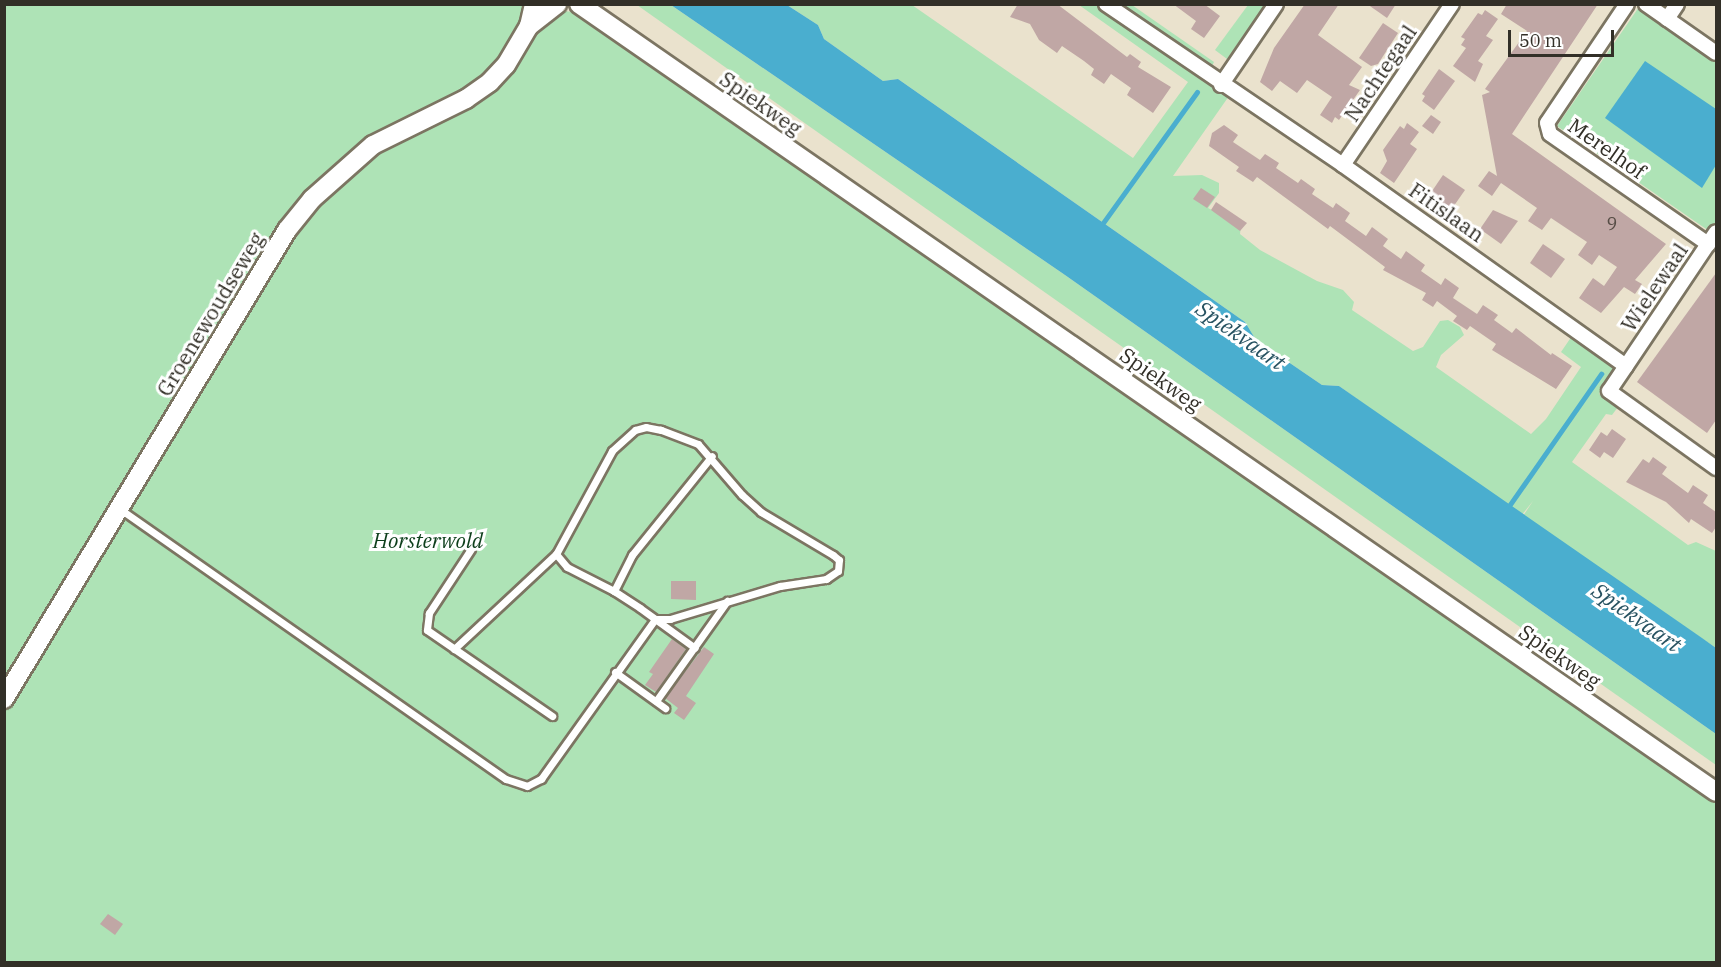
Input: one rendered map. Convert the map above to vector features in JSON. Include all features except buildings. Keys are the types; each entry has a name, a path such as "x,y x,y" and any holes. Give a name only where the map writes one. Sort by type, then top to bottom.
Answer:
{"main road":[{"name":"Groenewoudseweg","path":"4,699 263,267 312,199 373,145 466,99 490,82 506,65 529,26 534,4"},
{"name":"Groenewoudseweg","path":"529,26 557,4"},
{"name":"Spiekweg","path":"579,4 1716,792"}],"street":[{"name":"Fitislaan","path":"1106,4 1221,85 1343,165 1626,366"},
{"path":"1221,85 1276,4"},
{"name":"Nachtegaal","path":"1343,165 1452,4"},
{"name":"Merelhof","path":"1627,4 1547,123 1550,134 1712,238"},
{"path":"1646,4 1716,53"},
{"path":"1667,19 1677,4"},
{"name":"Wielewaal","path":"1626,366 1712,238"},
{"path":"1626,366 1609,391 1716,468"}],"lane":[{"path":"454,649 556,554 612,451 635,430 646,427 677,435 698,444 712,456 750,503 833,555 840,566 833,577 826,579 780,586 670,619 654,619"},
{"path":"614,591 632,555 712,456"},
{"path":"120,509 516,784 527,786 541,778 654,619"},
{"path":"471,549 425,621 427,630 552,716"},
{"path":"556,554 567,567 614,591 694,648"},
{"path":"656,701 727,601"},
{"path":"615,672 665,708"}],"green space":[{"name":"Horsterwold","path":"5,5 530,5 494,65 524,50 544,22 561,11 576,12 1716,801 1716,962 5,962"},
{"path":"637,5 671,5 1065,275 1716,734 1716,765"},
{"path":"787,5 912,5 1133,158 1188,82 1079,5 1098,5 1229,96 1173,176 1202,175 1219,183 1219,193 1208,208 1241,225 1240,234 1260,250 1317,281 1343,290 1354,302 1352,310 1413,351 1423,347 1440,321 1448,320 1460,327 1464,335 1441,355 1436,367 1531,434 1546,419 1581,367 1561,352 1574,333 1612,361 1614,372 1599,394 1618,407 1612,415 1606,414 1572,462 1688,545 1696,542 1716,551 1716,648 1523,516 1533,501 1521,516 1339,386 1322,385 1256,340 1245,322 898,79 883,81 824,39 818,25"},
{"path":"1119,5 1132,5 1214,62 1211,68"},
{"path":"1248,5 1265,5 1227,59 1215,50"},
{"path":"1639,7 1716,61 1716,221 1709,231 1557,126"}],"water":[{"name":"Spiekvaart","path":"671,5 787,5 818,25 824,39 883,81 898,79 1245,322 1256,340 1322,385 1339,386 1702,638 1716,648 1716,734 1065,275"},
{"path":"1645,61 1716,109 1716,165 1702,188 1605,118"}],"waterway":[{"path":"1103,223 1197,92"},
{"path":"1509,506 1601,374"}]}
